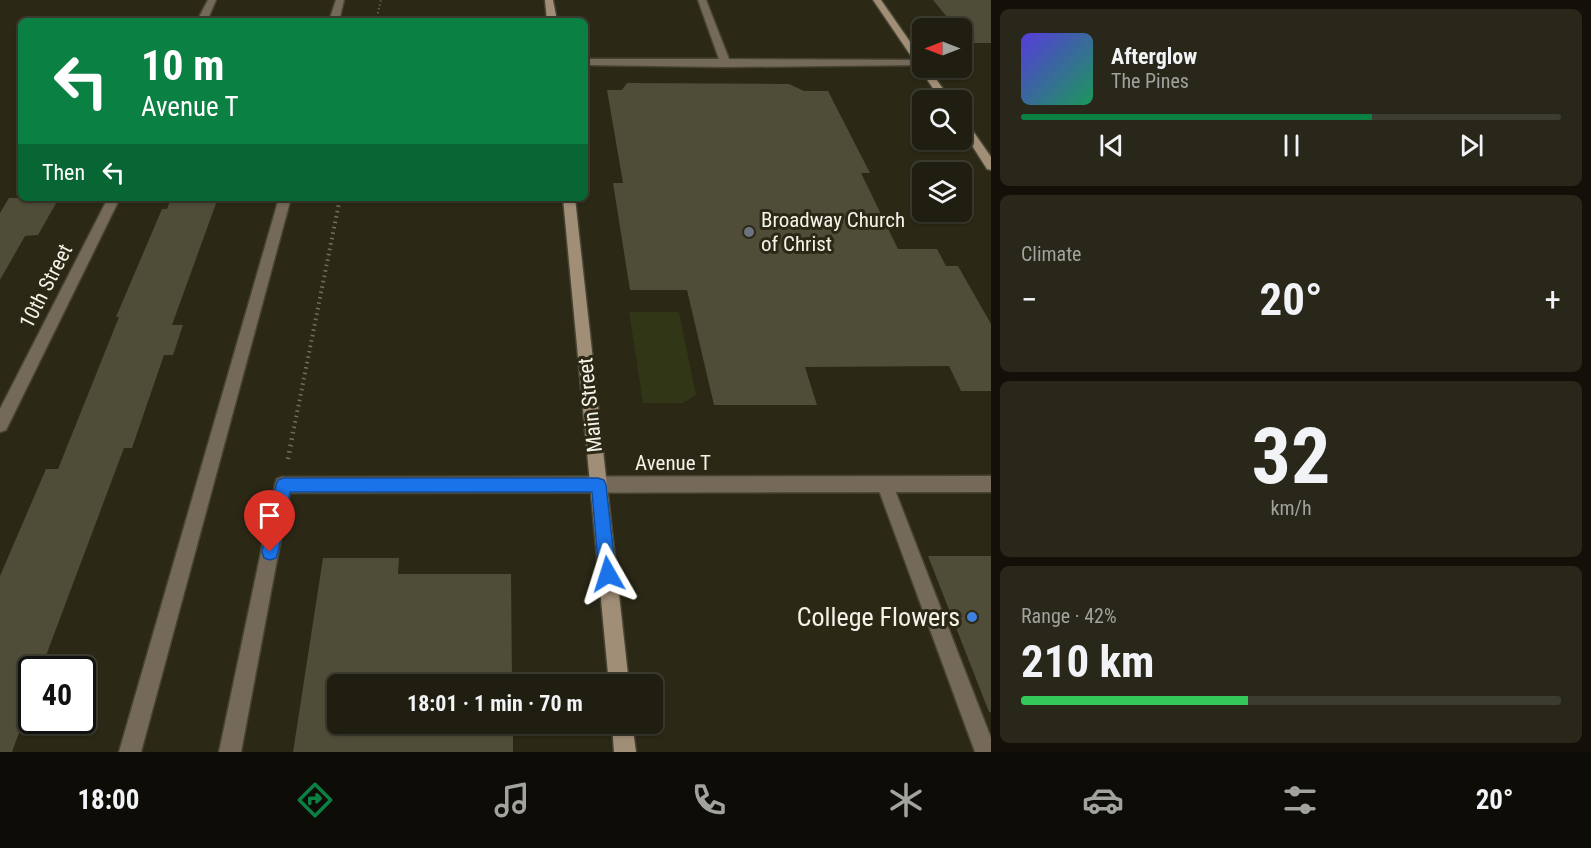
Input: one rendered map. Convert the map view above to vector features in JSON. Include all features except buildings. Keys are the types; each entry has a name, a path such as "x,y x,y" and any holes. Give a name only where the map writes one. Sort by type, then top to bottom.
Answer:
{"street":[{"path":"203,18 212,0"},
{"path":"335,18 340,0"},
{"path":"549,0 552,18"},
{"path":"702,0 726,64"},
{"path":"877,0 912,51"},
{"path":"588,62 710,61 726,64 912,66"},
{"path":"972,138 991,166"},
{"name":"10th Street","path":"0,425 112,201"},
{"path":"130,752 284,201"},
{"name":"Main Street","path":"569,201 618,674"},
{"name":"Avenue T","path":"284,485 991,484"},
{"path":"230,752 284,485"},
{"path":"885,485 986,752"},
{"path":"623,734 625,752"}],"path":[{"path":"377,18 381,0"},
{"path":"284,485 339,201"}],"green space":[{"path":"629,312 679,312 696,395 683,403 643,403"}],"place":[{"name":"Broadway Church of Christ","path":"749,232"},
{"name":"College Flowers","path":"972,617"}],"route":[{"path":"270,552 284,485 598,485 608,574"}]}
